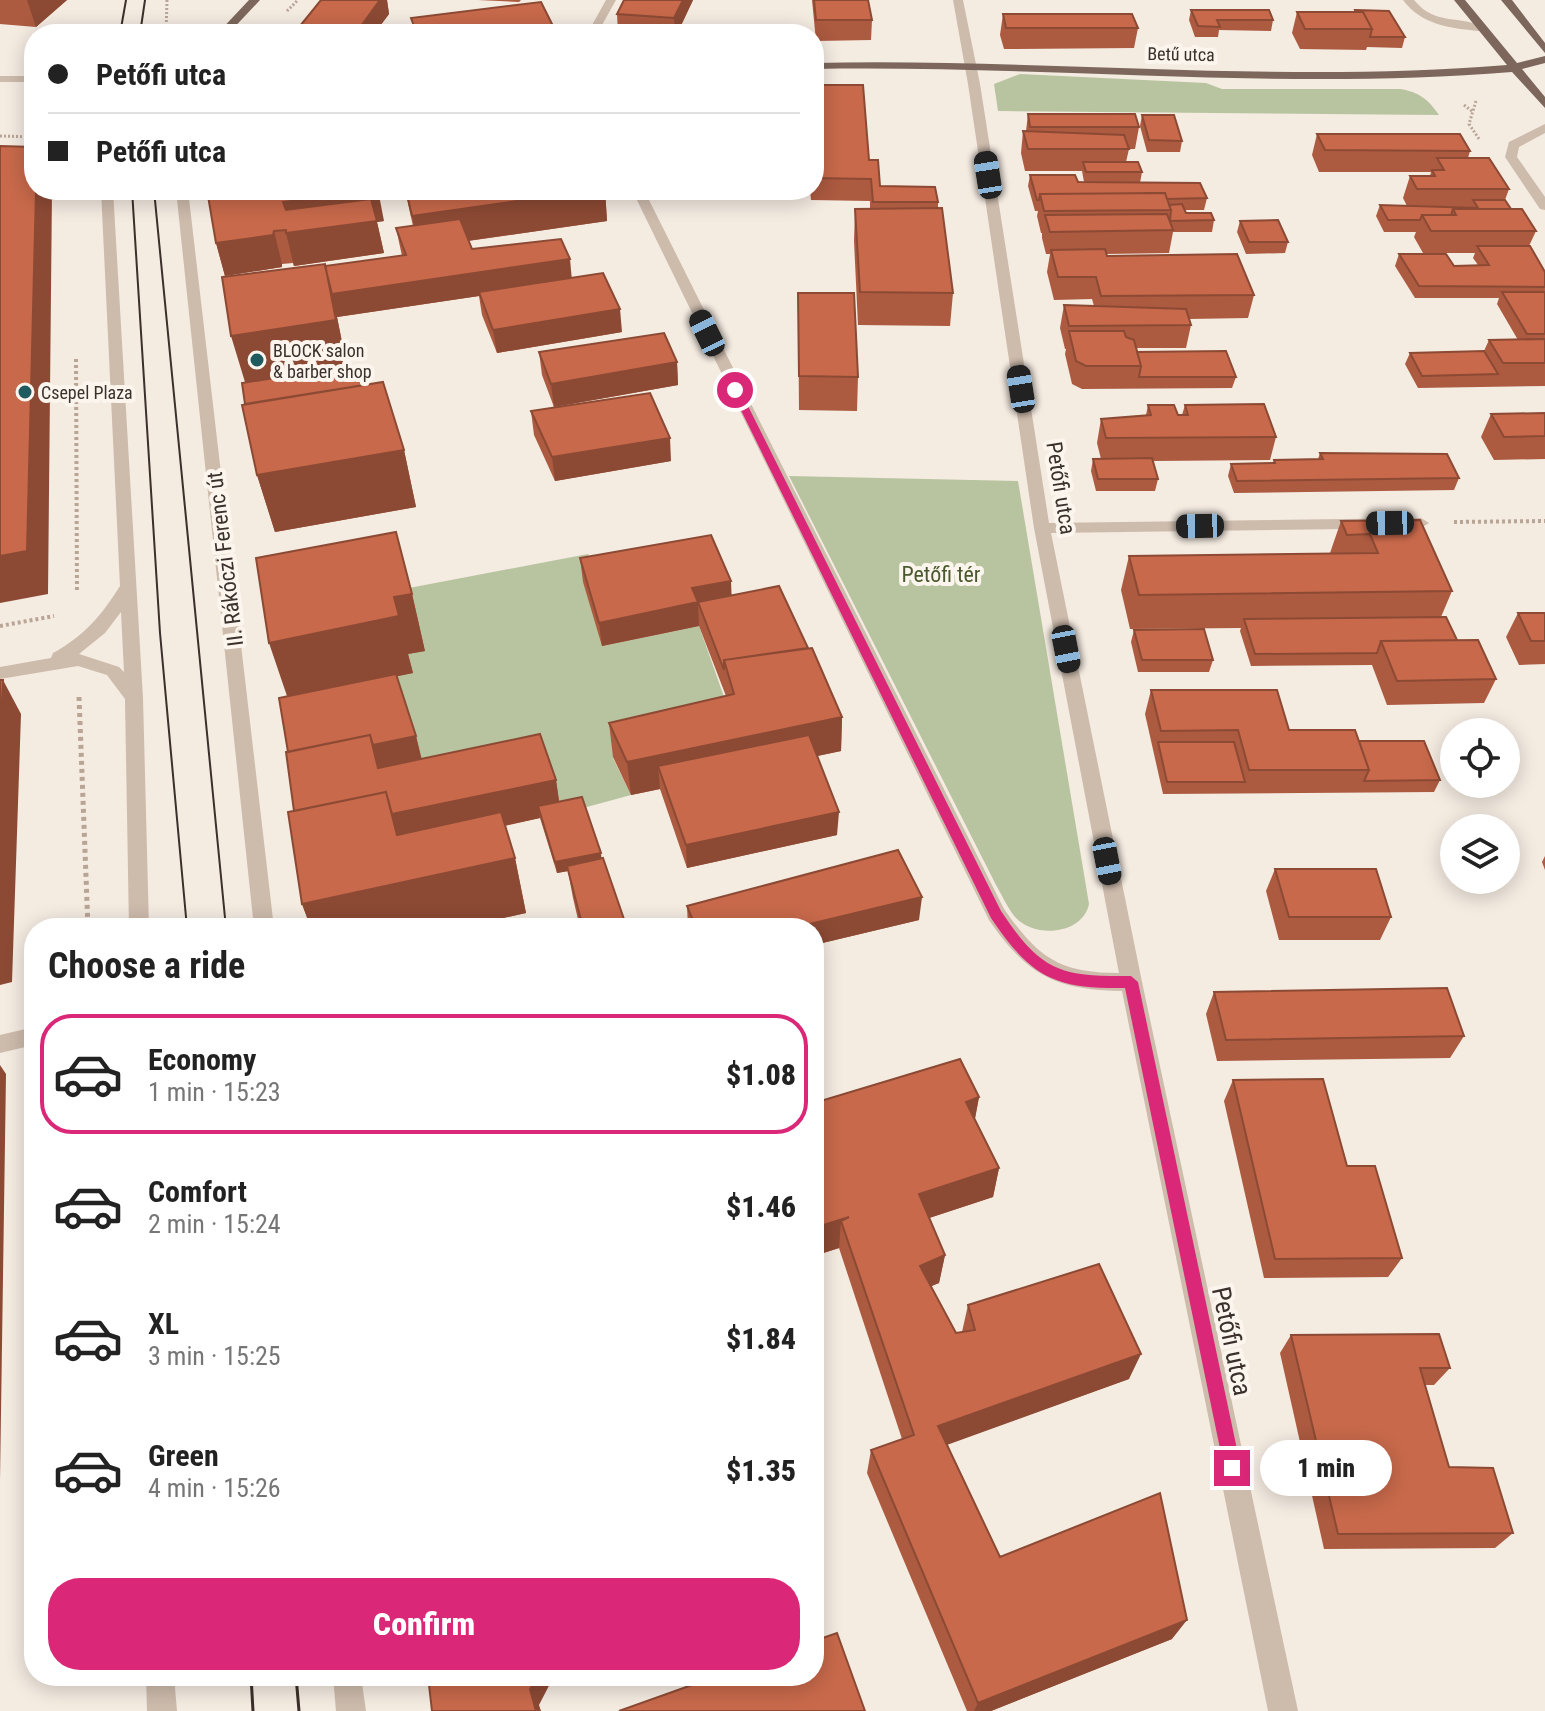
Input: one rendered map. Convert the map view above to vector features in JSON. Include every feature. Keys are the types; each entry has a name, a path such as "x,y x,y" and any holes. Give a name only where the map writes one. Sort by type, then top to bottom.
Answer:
{"main road":[{"path":"232,24 255,0"},
{"path":"1459,0 1479,28 1545,104"},
{"path":"1506,0 1545,50"},
{"name":"Betű utca","path":"824,66 971,65 1198,73 1463,72 1515,70 1545,59"}],"street":[{"path":"598,24 611,0"},
{"name":"Petőfi utca","path":"958,0 971,65 1042,528 1131,982 1283,1711"},
{"path":"1408,0 1415,11 1429,19 1479,28"},
{"path":"0,79 24,79"},
{"path":"1545,128 1513,145 1511,157 1545,206"},
{"path":"108,200 134,698 139,918"},
{"name":"II. Rákóczi Ferenc út","path":"183,200 263,918"},
{"path":"643,200 996,914 1021,953 1055,975 1085,983 1131,982"},
{"path":"1042,528 1421,523"},
{"path":"40,666 76,650 104,626 127,588"},
{"path":"0,673 78,660 113,671 134,698"},
{"path":"0,1044 24,1038"},
{"path":"161,1686 162,1711"},
{"path":"348,1686 351,1711"}],"path":[{"path":"166,24 167,0"},
{"path":"1463,72 1477,99 1469,124 1486,150"},
{"path":"0,136 24,137"},
{"path":"6,144 12,136"},
{"path":"76,346 77,596"},
{"path":"1421,523 1545,521"},
{"path":"0,626 62,614"},
{"path":"78,681 88,918"}],"green space":[{"path":"1020,74 1206,83 1222,89 1400,89 1422,97 1439,115 998,111 994,84"},
{"name":"Petőfi tér","path":"789,476 1018,481 1089,904 1078,922 1046,931 1025,925 1010,910"},
{"path":"588,554 600,579 602,646 699,626 735,728 613,758 631,795 561,814 422,760 397,676 408,654 425,650 409,588"}],"building":[{"path":"321,0 380,0 362,24 302,24"},
{"path":"624,0 683,0 674,18 617,14"},
{"path":"814,0 868,0 872,20 816,20"},
{"path":"541,2 552,24 413,24 411,18"},
{"path":"1191,10 1269,10 1273,20 1217,20 1220,27 1198,26"},
{"path":"1355,10 1389,11 1405,37 1370,37 1372,29 1363,12"},
{"path":"1297,12 1363,12 1372,29 1305,29"},
{"path":"1003,14 1132,14 1138,28 1006,28"},
{"path":"824,85 863,85 869,160 878,160 880,186 935,187 938,202 873,202 871,179 824,178"},
{"path":"1028,114 1135,114 1139,127 1030,127"},
{"path":"1142,115 1174,115 1182,141 1149,140"},
{"path":"1023,131 1124,135 1129,149 1028,149"},
{"path":"1317,134 1460,134 1470,151 1325,150"},
{"path":"0,146 24,147 24,200 36,200 27,551 0,556"},
{"path":"1437,158 1489,158 1509,189 1417,189 1410,176 1435,176 1432,170 1444,170"},
{"path":"1083,162 1138,162 1142,172 1086,172"},
{"path":"1030,175 1075,175 1078,182 1200,183 1207,198 1167,199 1165,193 1040,194 1037,200"},
{"path":"1165,193 1171,210 1044,211 1040,194"},
{"path":"209,200 297,200 283,202 286,210 371,200 377,221 286,233 286,230 274,231 273,235 216,243"},
{"path":"408,200 523,200 412,216"},
{"path":"1473,200 1505,200 1511,209 1453,209 1451,215 1422,215 1420,220 1388,220 1380,205 1478,208"},
{"path":"1182,204 1186,213 1211,213 1214,220 1170,221 1169,205"},
{"path":"942,208 953,293 860,292 855,209"},
{"path":"1453,209 1522,209 1536,231 1431,231 1422,215 1456,215"},
{"path":"1167,214 1173,230 1050,232 1045,215"},
{"path":"460,219 472,249 561,239 570,259 332,294 325,266 406,255 396,228"},
{"path":"1278,220 1288,242 1249,242 1240,221"},
{"path":"1477,246 1530,246 1545,272 1545,287 1419,286 1399,254 1446,254 1454,266 1489,265"},
{"path":"1105,249 1107,256 1237,254 1254,295 1101,296 1096,277 1058,277 1051,250"},
{"path":"325,264 336,320 231,336 222,277"},
{"path":"603,273 620,309 493,330 479,292"},
{"path":"1502,292 1545,292 1545,334 1527,334"},
{"path":"798,293 854,293 858,377 799,376"},
{"path":"1064,305 1186,309 1191,325 1069,326"},
{"path":"1069,331 1124,331 1126,337 1134,340 1141,366 1086,366 1076,361"},
{"path":"664,333 677,362 551,384 539,352"},
{"path":"1545,339 1545,363 1503,363 1489,340"},
{"path":"1226,351 1236,377 1139,377 1141,366 1137,352"},
{"path":"1484,351 1498,374 1422,376 1410,353"},
{"path":"360,370 364,385 245,404 242,383 306,373 308,381"},
{"path":"383,382 404,450 257,475 242,405"},
{"path":"650,393 670,438 552,457 531,411"},
{"path":"1264,404 1276,437 1106,438 1101,419 1151,415 1148,405 1174,405 1178,415 1188,415 1185,405"},
{"path":"1545,413 1545,436 1504,437 1491,414"},
{"path":"1320,453 1447,454 1459,478 1237,481 1231,464 1323,459"},
{"path":"1152,458 1158,479 1098,479 1093,459"},
{"path":"1420,520 1452,591 1139,595 1129,556 1378,553 1370,534 1347,535 1341,521"},
{"path":"396,532 412,594 394,597 399,616 269,643 256,558"},
{"path":"711,535 731,581 692,588 698,602 599,623 580,558"},
{"path":"779,586 808,648 724,660 724,670 698,602"},
{"path":"1518,613 1545,613 1545,641 1531,641"},
{"path":"1446,617 1457,640 1381,641 1377,653 1255,654 1244,619"},
{"path":"1204,629 1213,660 1142,660 1134,630"},
{"path":"1478,640 1496,679 1397,681 1381,641"},
{"path":"812,648 842,717 627,762 609,723 734,694 724,660"},
{"path":"396,674 416,736 373,745 370,735 288,752 279,698"},
{"path":"0,680 3,680 0,745"},
{"path":"1151,690 1277,690 1289,730 1355,730 1369,770 1249,770 1238,730 1161,731"},
{"path":"540,734 556,780 392,814 386,792 294,811 286,752 370,735 378,768"},
{"path":"809,735 839,812 686,845 658,766"},
{"path":"1359,741 1424,741 1440,780 1364,781 1369,770"},
{"path":"1158,742 1234,742 1245,782 1167,782"},
{"path":"386,792 397,835 501,812 515,858 302,904 288,812"},
{"path":"582,797 601,853 555,862 538,806"},
{"path":"898,850 922,897 824,921 824,918 692,918 687,906"},
{"path":"603,858 624,918 580,918 567,866"},
{"path":"1275,869 1376,869 1391,917 1289,917"},
{"path":"1447,988 1464,1036 1226,1040 1214,992"},
{"path":"960,1059 979,1097 966,1102 999,1168 919,1194 945,1255 920,1266 956,1333 975,1330 968,1305 1099,1264 1141,1354 938,1426 1000,1557 1160,1493 1187,1620 978,1703 871,1450 914,1435 841,1221 849,1217 824,1225 824,1100"},
{"path":"1323,1079 1347,1166 1375,1166 1402,1258 1275,1259 1233,1080"},
{"path":"1439,1334 1450,1368 1420,1368 1449,1467 1493,1468 1513,1533 1338,1534 1291,1335"},
{"path":"837,1633 865,1711 619,1711 689,1686 824,1686 824,1638"},
{"path":"429,1686 532,1686 536,1711 432,1711"}],"tram line":[{"path":"122,24 126,0"},
{"path":"141,24 145,0"},
{"path":"133,200 160,633 186,918"},
{"path":"155,200 225,918"},
{"path":"252,1686 253,1711"},
{"path":"297,1686 299,1711"}],"place":[{"name":"BLOCK salon & barber shop","path":"257,360"},
{"name":"Csepel Plaza","path":"25,392"}],"route":[{"path":"735,390 996,914 1021,953 1055,975 1085,983 1131,982 1232,1468"}]}
